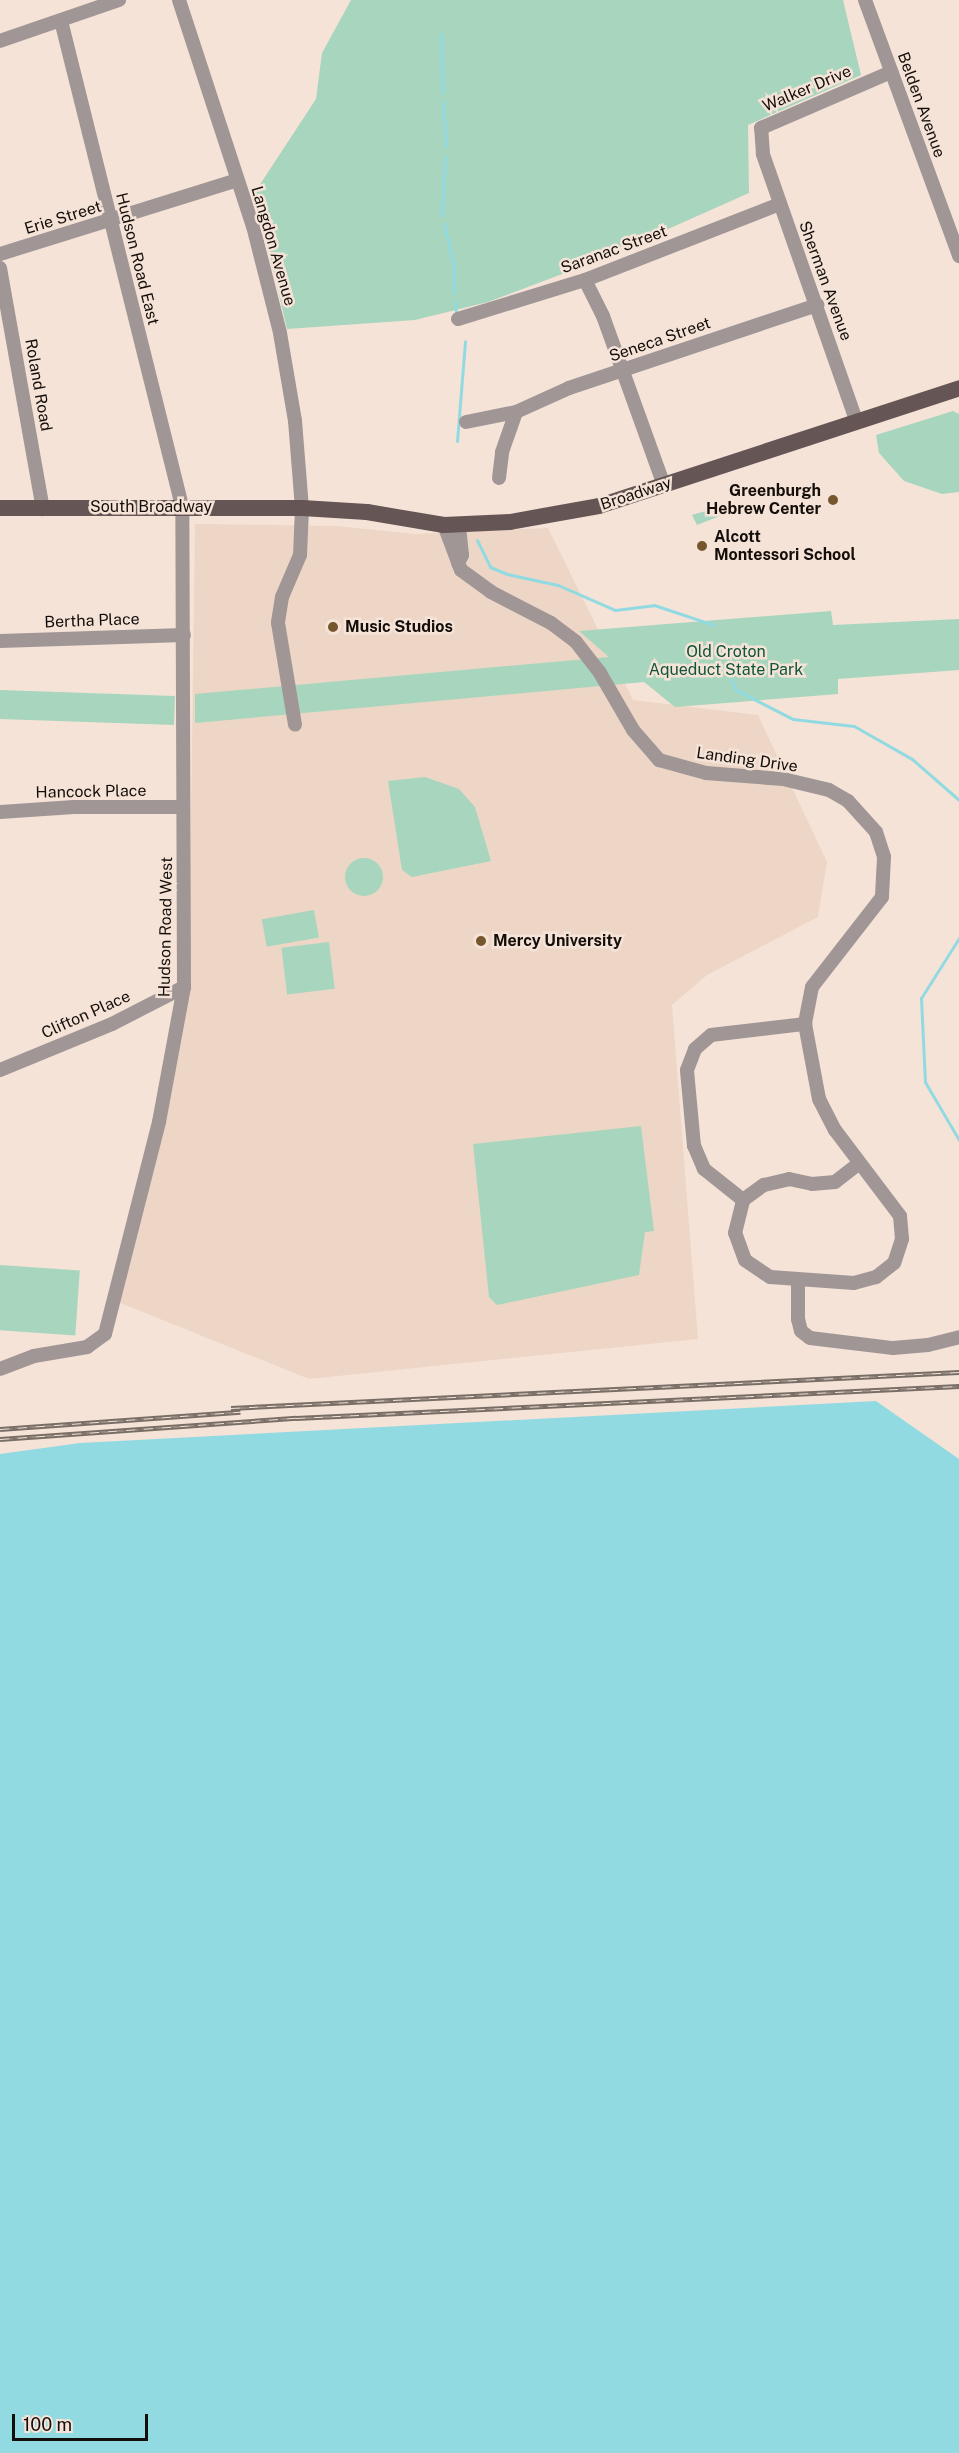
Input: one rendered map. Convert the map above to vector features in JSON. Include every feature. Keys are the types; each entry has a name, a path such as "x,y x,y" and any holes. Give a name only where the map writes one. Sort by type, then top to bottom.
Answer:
{"main road":[{"name":"Broadway","path":"302,508 367,512 451,525 551,517 599,506 959,388"},
{"name":"South Broadway","path":"0,508 182,506 302,508"}],"street":[{"path":"0,41 119,0"},
{"name":"Langdon Avenue","path":"179,0 237,180 280,333 295,421 302,508 300,555 282,597 278,623 296,725"},
{"name":"Belden Avenue","path":"864,0 959,256"},
{"name":"Hudson Road East","path":"61,21 182,506"},
{"name":"Walker Drive","path":"763,154 761,128 765,123 891,72"},
{"name":"Sherman Avenue","path":"763,154 856,420"},
{"name":"Erie Street","path":"0,254 237,180"},
{"name":"Saranac Street","path":"458,320 585,280 780,204"},
{"name":"Roland Road","path":"0,268 43,508"},
{"path":"585,280 622,371 664,485"},
{"name":"Seneca Street","path":"466,422 516,412 622,371 817,305"},
{"path":"499,477 502,452 516,412"},
{"name":"Hudson Road West","path":"0,1369 34,1356 87,1347 105,1334 159,1122 184,987 182,506"},
{"name":"Landing Drive","path":"451,525 462,555 458,563 491,592 570,637 600,673 633,730 659,760 706,773 783,779 829,790 848,801 876,832 884,857 882,897 812,987 805,1024 819,1099 858,1164 900,1216 902,1239 894,1263 876,1277 854,1283 770,1277 745,1260 735,1233 743,1200"},
{"name":"Bertha Place","path":"0,641 184,635"},
{"name":"Hancock Place","path":"0,812 74,807 183,807"},
{"name":"Clifton Place","path":"0,1070 112,1024 184,987"},
{"path":"805,1024 711,1035 696,1049 687,1070 698,1154 704,1169 743,1200 764,1185 789,1179 812,1184 835,1182 858,1164"},
{"path":"798,1280 798,1319 801,1331 810,1338 893,1348 928,1345 959,1337"}],"shaded area":[{"name":"Mercy University","path":"195,524 337,526 415,534 548,528 633,700 758,715 827,862 818,917 707,975 672,1005 698,1339 309,1379 118,1302 189,966"}],"green space":[{"path":"351,0 843,0 861,75 748,125 749,193 594,262 488,302 415,320 287,329 255,192 316,99 322,53"},
{"path":"953,411 959,414 959,492 942,494 904,481 879,453 876,435"},
{"path":"723,506 725,514 697,525 692,515"},
{"name":"Old Croton Aqueduct State Park","path":"831,611 833,625 959,619 959,670 838,679 838,694 675,707 644,682 195,723 195,694 609,657 579,631"},
{"path":"0,690 175,696 174,725 0,719"},
{"path":"425,777 459,789 475,807 491,861 412,877 402,870 388,781"},
{"path":"364,858 371,859 377,864 382,870 382,884 377,890 371,895 364,896 357,895 351,890 346,884 345,877 346,870 351,864 357,859"},
{"path":"314,910 319,938 267,947 262,919"},
{"path":"329,942 335,989 287,994 281,948"},
{"path":"641,1126 654,1231 645,1232 639,1275 497,1305 489,1297 473,1144"},
{"path":"0,1265 80,1271 75,1335 0,1330"}],"water":[{"path":"876,1401 959,1459 959,2453 0,2453 0,1454 80,1443"}],"waterway":[{"path":"441,34 443,93"},
{"path":"443,102 446,147"},
{"path":"442,216 445,156"},
{"path":"444,224 454,265 454,293"},
{"path":"455,302 456,313"},
{"path":"457,441 465,341"},
{"path":"477,540 490,567 507,574 558,585 615,610 654,605 714,625"},
{"path":"731,679 736,690 793,719 854,726 912,759 959,800"},
{"path":"959,938 921,998 925,1082 959,1140"}],"railway":[{"path":"231,1408 959,1372"},
{"path":"0,1439 296,1418 959,1386"},
{"path":"0,1429 240,1412"}],"place":[{"name":"Greenburgh Hebrew Center","path":"833,500"},
{"name":"Alcott Montessori School","path":"702,546"},
{"name":"Music Studios","path":"333,627"},
{"name":"Mercy University","path":"481,941"}]}
